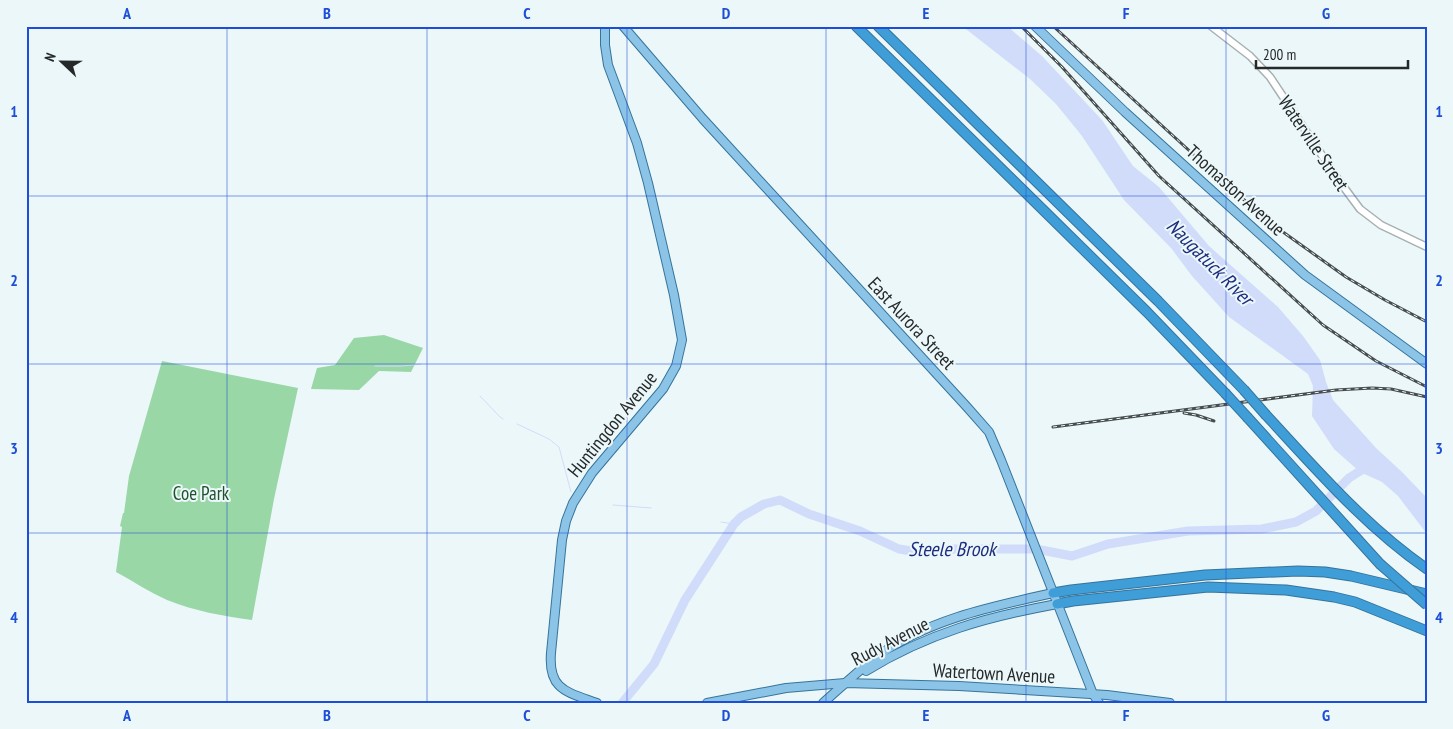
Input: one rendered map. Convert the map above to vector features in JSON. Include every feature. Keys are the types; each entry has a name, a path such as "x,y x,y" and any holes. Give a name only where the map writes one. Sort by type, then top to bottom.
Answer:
{"highway":[{"path":"856,26 1147,312 1248,418 1380,564 1427,605"},
{"path":"878,26 1158,301 1244,390 1346,502 1383,536 1427,568"},
{"path":"1053,593 1205,575 1298,571 1325,572 1351,576 1427,594"},
{"path":"1057,604 1208,587 1286,590 1355,602 1427,631"}],"main road":[{"name":"Huntingdon Avenue","path":"597,703 560,687 553,680 550,671 562,540 566,521 580,489 671,377 680,353 682,340 674,295 648,183 637,143 608,65 605,26"},
{"name":"East Aurora Street","path":"624,26 703,119 855,286 916,349 988,432 1099,703"},
{"name":"Thomaston Avenue","path":"1035,26 1125,112 1305,275 1427,364"},
{"name":"Rudy Avenue","path":"845,683 876,658 901,642 936,626 1016,601 1053,593"},
{"name":"Rudy Avenue","path":"845,683 906,648 937,634 979,621 1057,604"},
{"name":"Watertown Avenue","path":"845,683 959,686 1094,694 1170,703"},
{"path":"707,703 786,688 845,683"},
{"path":"823,703 845,683"}],"street":[{"name":"Waterville Street","path":"1211,26 1250,56 1270,78 1360,209 1381,225 1427,247"}],"green space":[{"path":"384,335 423,348 411,372 379,371 359,390 311,389 317,368 335,365 354,338"},
{"name":"Coe Park","path":"162,361 298,388 274,499 252,620 209,613 177,604 154,594 116,572 122,527 120,526 124,513 129,476"}],"water":[{"name":"Naugatuck River","path":"962,26 1007,26 1042,56 1102,120 1133,166 1159,187 1209,246 1278,307 1303,336 1320,360 1333,400 1376,448 1427,498 1427,534 1398,496 1382,482 1360,472 1334,449 1312,416 1313,386 1308,374 1229,317 1192,276 1171,248 1124,200 1082,136 1056,104 1030,79"}],"waterway":[{"path":"375,366 421,364"},
{"path":"480,396 503,419"},
{"path":"517,424 549,439 559,447 571,492"},
{"name":"Steele Brook","path":"622,703 654,664 685,600 734,524 741,517 764,504 780,500 809,514 860,531 899,549 918,552 955,549 1036,549 1072,556 1108,544 1188,531 1262,529 1296,522 1316,511 1349,478 1368,466"},
{"path":"613,505 651,508"},
{"path":"721,522 734,524"}],"railway":[{"path":"1021,26 1062,67 1159,176 1323,325 1376,361 1427,387"},
{"path":"1053,26 1229,187 1276,227 1346,277 1427,322"},
{"path":"1053,427 1336,390 1391,389 1427,397"},
{"path":"1184,413 1214,421"}]}
